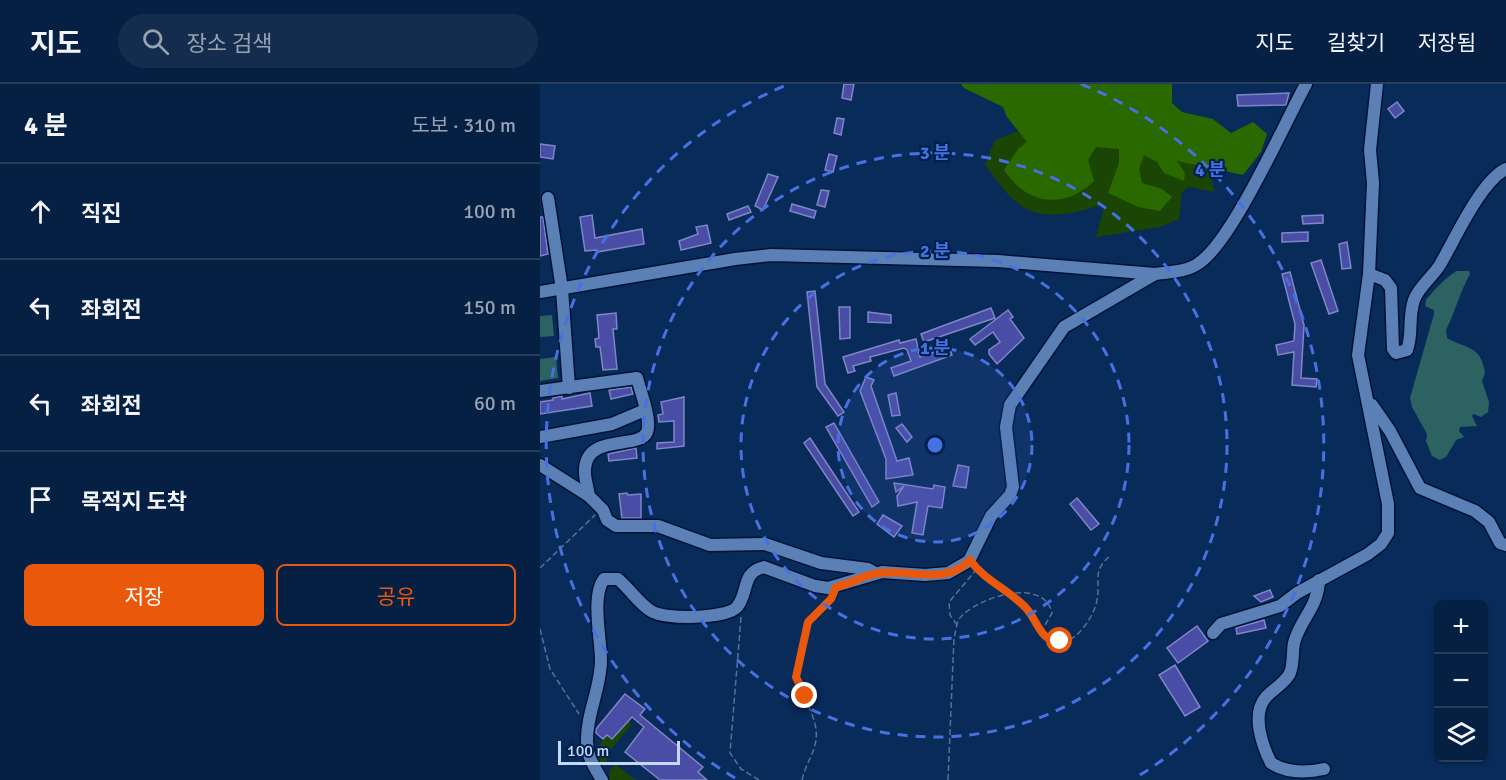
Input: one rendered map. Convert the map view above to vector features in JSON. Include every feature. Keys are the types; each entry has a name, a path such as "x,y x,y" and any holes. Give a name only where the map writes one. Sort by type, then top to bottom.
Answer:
{"street":[{"path":"540,292 771,255 953,259 1155,274 1197,265 1207,257 1226,232 1306,84"},
{"path":"1213,633 1221,624 1280,606 1319,580 1368,554 1381,543 1388,533 1388,504 1370,402 1359,370 1369,274 1373,183 1370,150 1377,84"},
{"path":"1369,274 1385,280 1391,288 1393,349 1396,353 1401,353 1407,350 1409,345 1410,318 1416,297 1440,264 1459,226 1488,186 1506,169"},
{"path":"548,198 562,289 569,388"},
{"path":"602,780 589,755 587,743 599,683 601,661 597,597 604,579 618,579 639,601 659,615 708,615 727,613 736,608 748,578 757,569 771,568 815,586 836,587 875,573 938,575 973,564 991,516 1010,495 1013,487 1006,427 1010,405 1065,327 1155,274"},
{"path":"540,391 637,378 649,421 647,432 643,438 606,444 594,452 586,462 584,472 589,496"},
{"path":"1370,402 1390,431 1420,488 1475,511 1489,522 1500,543 1506,545"},
{"path":"540,438 612,424 645,410"},
{"path":"540,465 589,496 603,510 607,520 616,526 658,526 710,545 765,544 811,560 868,568 875,573"},
{"path":"1319,580 1318,595 1313,609 1295,640 1291,672 1283,683 1264,699 1260,711 1259,727 1271,763 1278,767 1306,773 1324,769"}],"path":[{"path":"540,568 582,524 603,510"},
{"path":"957,625 950,615 949,602 973,564 1028,610 1041,632 1052,642 1072,639 1082,632 1097,600 1096,578 1100,564 1111,555"},
{"path":"802,780 811,758 816,733 805,696 796,677 800,665 799,656 808,622 831,599 836,587"},
{"path":"948,780 957,625 960,619 986,600 1011,594 1035,594 1050,605 1052,613 1041,632"},
{"path":"736,608 742,625 729,730 730,753 741,768 759,780"},
{"path":"540,629 550,669 564,694 589,726"}],"green space":[{"path":"961,84 1172,84 1172,103 1182,112 1213,119 1231,133 1253,122 1267,134 1261,152 1243,175 1177,161 1185,173 1184,181 1164,173 1157,162 1144,155 1139,169 1142,183 1162,189 1172,197 1160,211 1138,207 1108,193 1119,163 1119,149 1096,147 1088,160 1094,181 1071,196 1046,200 1024,191 1004,170 1018,149 1027,142 1007,117 1003,107 964,88"},
{"path":"1026,128 1086,143 1191,154 1211,171 1214,192 1189,187 1182,192 1179,219 1160,227 1096,237 1105,204 1065,214 1050,215 1036,212 1023,207 1011,197 985,164 995,140"},
{"path":"629,721 632,724 611,749 602,770 593,752 607,736 612,740"},
{"path":"615,764 636,780 609,780 610,770"}],"shaded area":[{"path":"1457,271 1469,271 1470,274 1446,330 1447,338 1472,349 1480,357 1485,373 1482,381 1489,402 1488,412 1481,417 1473,414 1472,416 1477,426 1460,427 1459,431 1464,437 1456,440 1446,457 1440,460 1432,456 1426,441 1427,434 1412,407 1410,398 1434,314 1434,310 1425,306 1426,300 1440,284"},
{"path":"552,315 554,336 540,337 540,316"},
{"path":"556,357 558,378 540,381 540,359"}],"building":[{"path":"844,84 854,84 851,100 842,98"},
{"path":"1289,93 1286,105 1238,106 1237,95"},
{"path":"1397,102 1404,111 1395,118 1388,109"},
{"path":"837,118 844,119 841,135 834,133"},
{"path":"540,144 555,146 553,159 540,157"},
{"path":"829,154 837,156 833,172 825,170"},
{"path":"768,174 778,177 763,210 755,206"},
{"path":"821,190 829,191 825,207 817,205"},
{"path":"792,204 816,211 814,218 790,211"},
{"path":"748,206 751,212 729,220 727,214"},
{"path":"592,215 595,238 642,229 644,244 597,252 597,250 585,251 580,217"},
{"path":"1323,215 1323,223 1303,224 1302,216"},
{"path":"540,217 543,217 548,254 540,256"},
{"path":"707,225 711,243 681,250 679,241 698,234 696,227"},
{"path":"1308,232 1308,241 1282,242 1282,233"},
{"path":"1347,242 1351,268 1342,269 1339,244"},
{"path":"1321,260 1338,311 1329,314 1311,263"},
{"path":"1290,272 1304,325 1301,378 1317,379 1316,387 1292,385 1294,352 1278,355 1276,345 1294,341 1295,324 1282,274"},
{"path":"815,291 825,384 844,412 838,416 817,387 807,292"},
{"path":"839,307 850,307 850,338 840,339"},
{"path":"991,308 995,318 924,342 921,334"},
{"path":"1008,310 1013,317 1010,319 1024,338 997,364 989,354 989,350 1000,342 993,332 975,345 970,339"},
{"path":"868,312 891,315 891,323 868,322"},
{"path":"616,313 617,329 613,329 617,369 603,370 600,347 596,347 595,339 599,338 597,315"},
{"path":"916,339 920,357 949,347 952,355 894,376 891,368 911,361 904,348 870,357 871,361 853,366 855,371 848,373 843,357 899,340 900,343"},
{"path":"866,377 874,380 871,386 897,461 909,458 913,475 886,479 886,459 860,391"},
{"path":"631,387 633,394 611,399 609,390"},
{"path":"590,393 592,406 540,414 540,402 562,396 562,399"},
{"path":"896,393 900,415 892,416 888,395"},
{"path":"684,397 684,446 657,449 657,443 674,442 674,421 659,422 658,415 663,414 661,402"},
{"path":"834,423 879,502 872,507 826,427"},
{"path":"902,424 912,437 907,442 896,428"},
{"path":"810,438 859,512 853,516 804,443"},
{"path":"636,448 637,458 609,461 608,454"},
{"path":"958,465 969,467 966,488 953,486"},
{"path":"894,483 933,489 934,485 945,487 942,508 928,506 923,535 912,533 917,502 898,506 897,496 904,486 896,492"},
{"path":"627,493 628,495 641,494 641,518 622,518 619,494"},
{"path":"1077,498 1099,524 1091,530 1070,504"},
{"path":"883,515 902,526 894,537 877,524"},
{"path":"1270,590 1273,597 1261,602 1254,596"},
{"path":"1264,620 1266,628 1237,634 1236,628"},
{"path":"1197,626 1208,641 1178,663 1167,648"},
{"path":"1175,665 1200,707 1185,716 1159,675"},
{"path":"625,694 645,709 640,715 703,767 698,772 707,780 660,780 625,752 644,727 632,717 612,739 607,735 603,739 596,733 596,729"}],"route":[{"path":"805,696 796,677 808,622 831,599 836,587 870,574 895,572 938,575 960,568 970,560 976,569 1008,591 1028,610 1042,635 1052,642 1060,641"}]}
